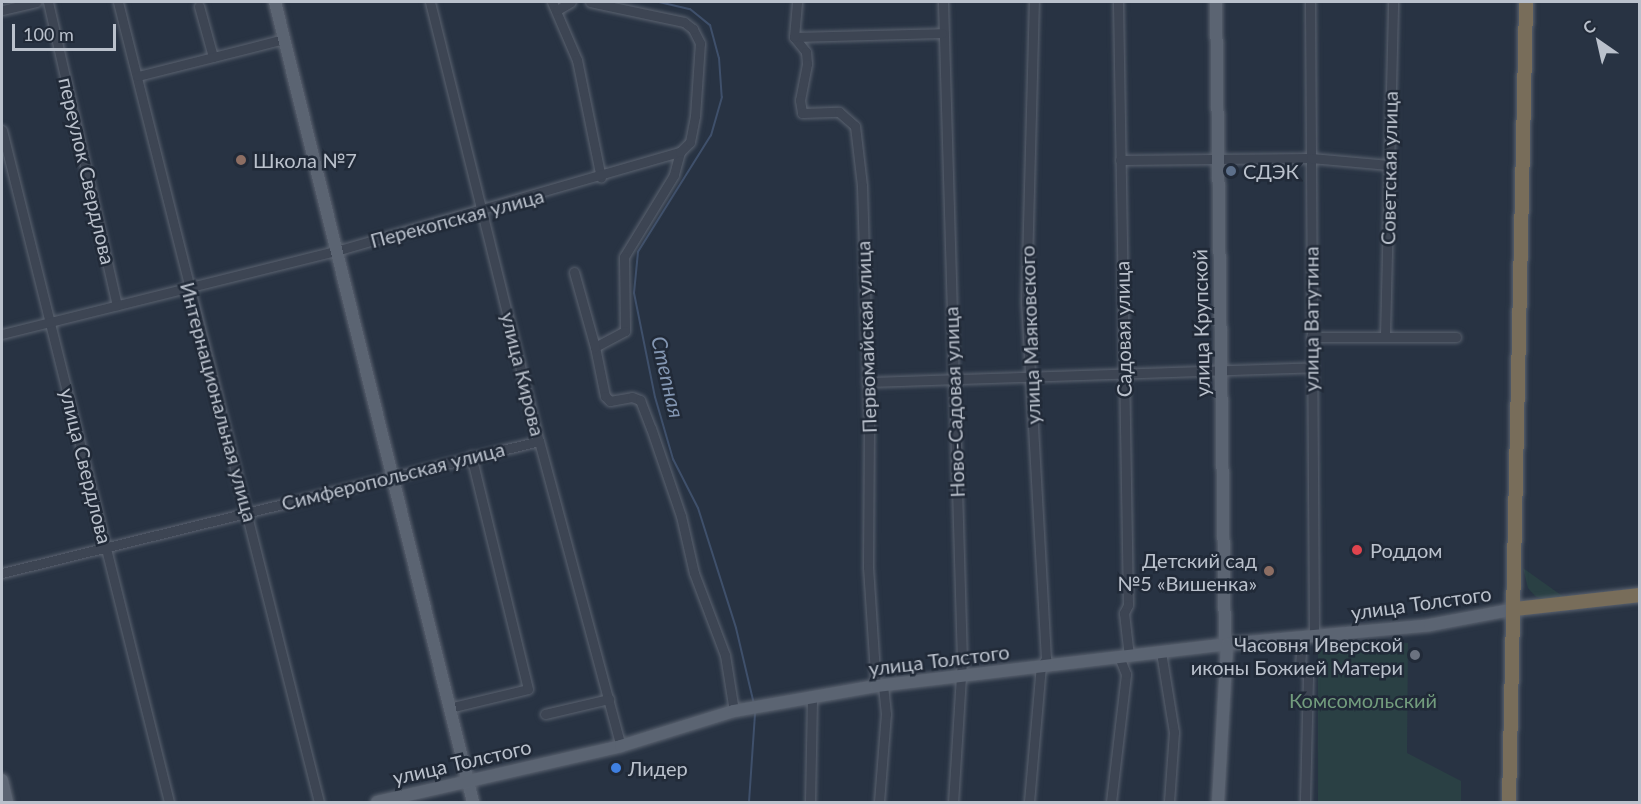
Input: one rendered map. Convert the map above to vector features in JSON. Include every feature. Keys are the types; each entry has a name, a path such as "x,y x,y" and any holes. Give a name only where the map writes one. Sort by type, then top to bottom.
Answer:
{"highway":[{"path":"1509,802 1515,609 1526,2"},
{"path":"1515,609 1640,595"}],"main road":[{"path":"275,2 473,802"},
{"name":"улица Крупской","path":"1216,2 1226,644 1218,802"},
{"name":"улица Толстого","path":"377,802 621,746 737,710 812,697 879,686 1226,644 1430,625 1515,609"},
{"path":"2,780 7,802"}],"street":[{"path":"2,10 36,2"},
{"name":"переулок Свердлова","path":"48,2 117,305"},
{"name":"Интернациональная улица","path":"118,2 188,287 249,512 319,802"},
{"name":"улица Кирова","path":"430,2 539,441 621,746"},
{"path":"571,2 554,6 576,60 601,178"},
{"path":"590,2 684,22 693,29 700,43 695,116 690,142 680,152 674,175 624,257 628,325 625,331 595,347"},
{"path":"796,2 794,37 942,33"},
{"name":"Ново-Садовая улица","path":"943,2 942,33 961,576 953,802"},
{"name":"улица Маяковского","path":"1029,802 1041,666 1046,659 1026,303 1034,2"},
{"name":"Садовая улица","path":"1111,802 1125,674 1124,613 1128,605 1118,2"},
{"name":"улица Ватутина","path":"1305,802 1308,676 1300,664 1308,637 1311,367 1310,2"},
{"name":"Советская улица","path":"1385,335 1393,2"},
{"path":"199,6 213,57"},
{"name":"Первомайская улица","path":"794,37 806,52 807,64 800,100 802,113 839,112 855,126 862,186 867,382 868,567 879,686 886,714 879,802"},
{"path":"138,76 284,39"},
{"name":"улица Свердлова","path":"2,130 169,802"},
{"name":"Перекопская улица","path":"2,334 336,252 601,178 680,152"},
{"path":"1120,160 1311,158 1389,165"},
{"path":"574,272 595,347 605,396 610,401 632,397 640,400 651,428 681,516 694,573 725,655 737,710"},
{"path":"1311,337 1385,335 1456,337"},
{"path":"867,382 1030,375 1124,376 1311,367"},
{"name":"Симферопольская улица","path":"2,573 105,544 249,512 391,475 539,441"},
{"path":"449,708 528,689 471,456"},
{"path":"1161,652 1174,732 1169,802"},
{"path":"810,802 812,697"},
{"path":"545,714 609,699"}],"green space":[{"path":"1523,568 1568,600 1544,600 1535,596 1528,588"},
{"name":"Комсомольский","path":"1408,643 1407,753 1461,781 1461,802 1318,802 1318,646"}],"waterway":[{"name":"Степная","path":"659,2 690,9 710,25 719,58 722,97 711,135 638,252 634,293 655,397 673,459 698,508 736,628 754,704"},
{"name":"Степная","path":"749,802 755,713"}],"place":[{"name":"Школа №7","path":"241,160"},
{"name":"СДЭК","path":"1231,171"},
{"name":"Роддом","path":"1357,550"},
{"name":"Детский сад №5 «Вишенка»","path":"1269,571"},
{"name":"Часовня Иверской иконы Божией Матери","path":"1415,655"},
{"name":"Лидер","path":"616,768"}]}
